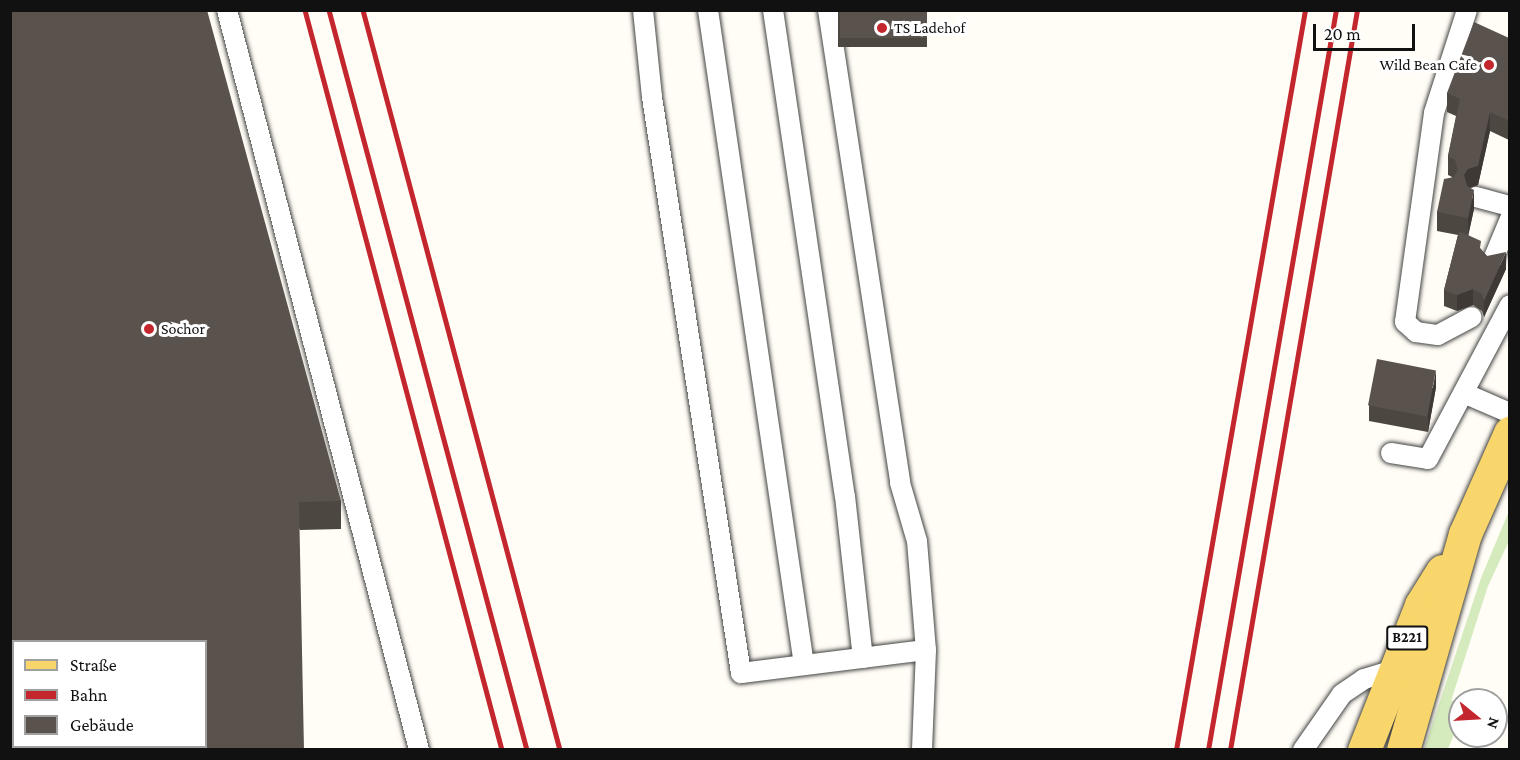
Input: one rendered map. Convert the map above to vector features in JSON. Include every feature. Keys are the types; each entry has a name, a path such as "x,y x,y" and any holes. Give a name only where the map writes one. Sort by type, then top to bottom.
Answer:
{"main road":[{"name":"B221","path":"1403,750 1465,534 1509,433"},
{"name":"B221","path":"1365,750 1393,670 1421,605 1465,534"}],"lane":[{"path":"227,10 419,750"},
{"path":"644,10 652,97 741,673 926,650"},
{"path":"708,10 804,665"},
{"path":"773,10 845,496 863,658"},
{"path":"828,10 900,483 918,541 926,650 922,750"},
{"path":"1467,10 1434,113 1405,322 1416,333 1438,335 1472,317"},
{"path":"1424,181 1446,187"},
{"path":"1476,197 1509,206"},
{"path":"1492,262 1509,219"},
{"path":"1391,453 1428,459 1466,394 1509,305"},
{"path":"1466,394 1509,413"},
{"path":"1303,750 1342,694 1364,679 1393,670"}],"green space":[{"path":"1509,511 1509,541 1488,586 1455,688 1448,688 1448,748 1424,749 1481,578"}],"building":[{"name":"Sochor","path":"10,10 207,10 341,501 299,502 304,750 10,750"},
{"name":"TS Ladehof","path":"840,10 927,10 927,38 840,38"},
{"path":"1474,22 1509,38 1509,121 1490,112 1478,166 1468,169 1464,175 1467,186 1474,190 1468,218 1437,212 1444,179 1454,177 1458,170 1455,160 1448,156 1460,99 1447,93"},
{"path":"1459,231 1481,241 1480,248 1487,256 1506,252 1484,301 1482,294 1473,289 1457,295 1444,290"},
{"path":"1377,359 1436,370 1427,417 1368,405"}],"railway":[{"path":"305,10 502,750"},
{"path":"329,10 527,750"},
{"path":"363,10 560,750"},
{"path":"1176,750 1305,10"},
{"path":"1208,750 1336,10"},
{"path":"1230,750 1357,10"}],"place":[{"name":"TS Ladehof","path":"882,28"},
{"name":"Wild Bean Cafe","path":"1489,65"},
{"name":"Sochor","path":"149,329"}]}
